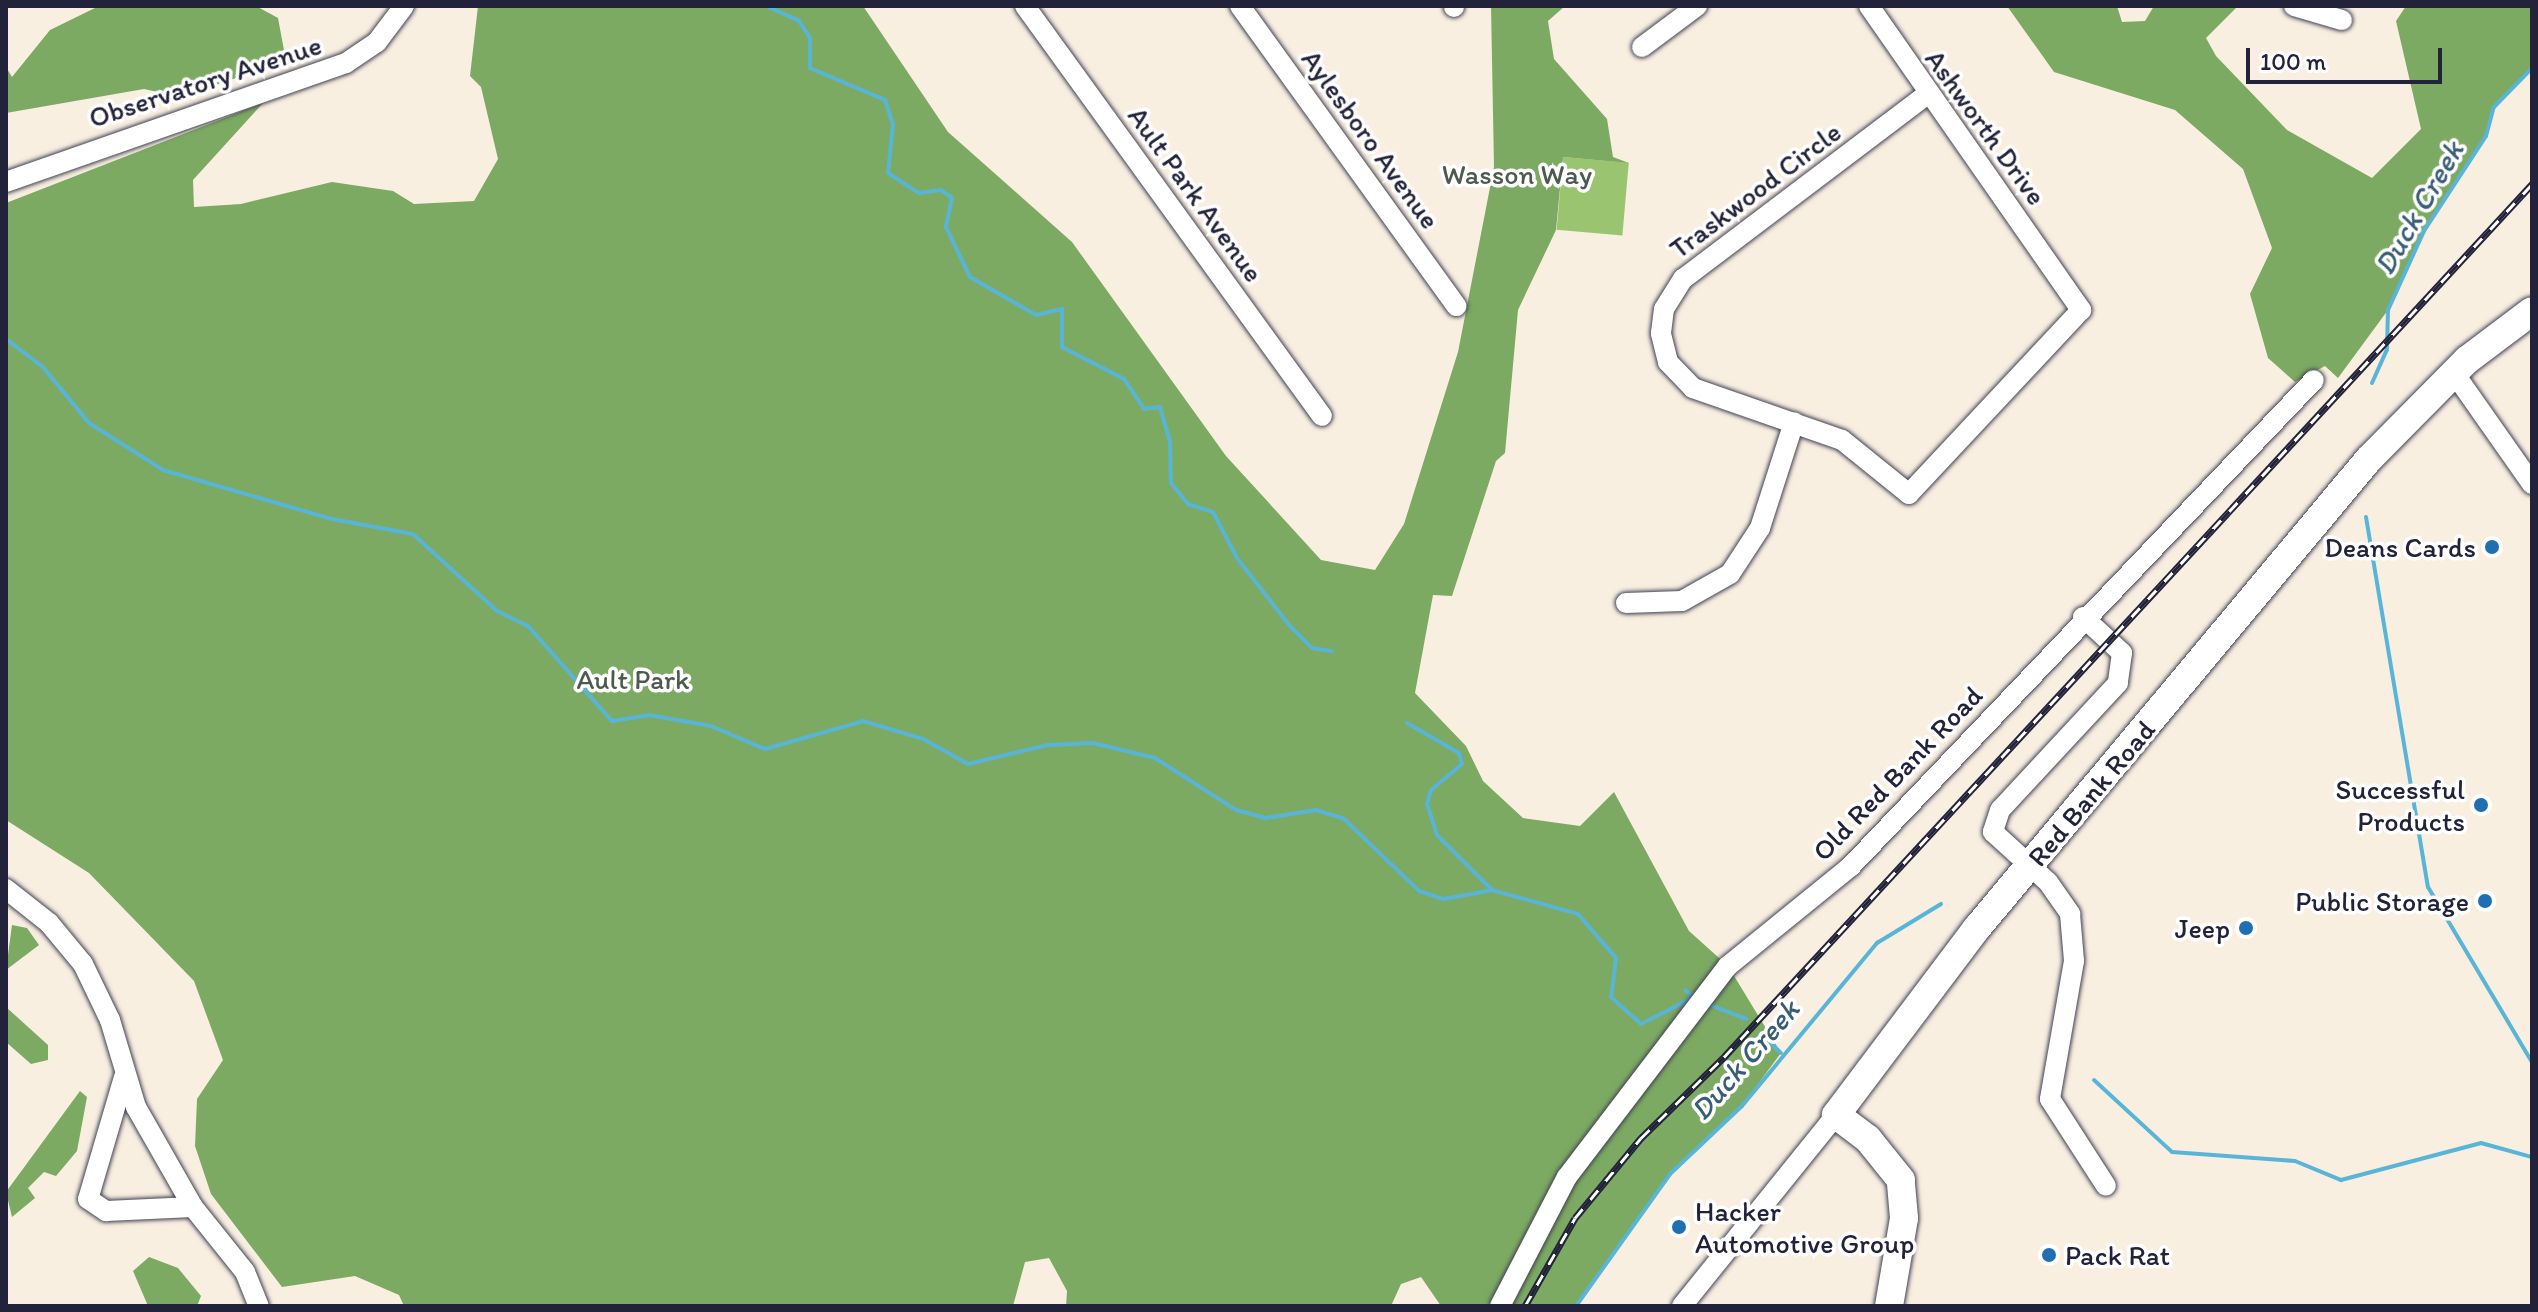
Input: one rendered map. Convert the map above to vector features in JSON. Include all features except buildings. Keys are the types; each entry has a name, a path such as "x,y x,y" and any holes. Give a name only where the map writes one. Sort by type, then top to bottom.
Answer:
{"highway":[{"name":"Red Bank Road","path":"1842,1106 2030,865 2368,460 2454,373 2532,311"},
{"path":"1842,1106 1901,1146 1919,1179 1922,1214 1901,1304"}],"street":[{"name":"Observatory Avenue","path":"6,182 346,63 377,42 404,6"},
{"name":"Ault Park Avenue","path":"1025,6 1322,416"},
{"name":"Aylesboro Avenue","path":"1240,6 1456,306"},
{"path":"1642,47 1697,6"},
{"name":"Ashworth Drive","path":"1869,6 2060,278"},
{"path":"2294,6 2342,20"},
{"name":"Traskwood Circle","path":"1928,94 1683,279 1664,309 1662,345 1683,381 1857,449 1909,494 2081,310 2060,278"},
{"path":"2454,373 2532,484"},
{"name":"Old Red Bank Road","path":"1500,1306 1567,1177 1728,966 1851,866 2083,617 2314,380"},
{"path":"1626,603 1682,601 1736,567 1760,528 1794,422"},
{"path":"2083,617 2117,645 2124,668 1995,816 1997,840 2030,865 2057,894 2074,929 2050,1099 2106,1186"},
{"path":"6,889 49,923 83,964 110,1020 124,1077 193,1207 245,1272 259,1306"},
{"path":"124,1077 88,1199 106,1211 193,1207"},
{"name":"Red Bank Road","path":"1682,1306 1842,1106"}],"green space":[{"path":"99,6 256,6 278,18 286,61 180,97 144,89 6,113 6,67 12,77 50,30"},
{"name":"Ault Park","path":"478,6 863,6 948,132 1072,242 1226,456 1321,560 1375,570 1404,524 1458,352 1494,167 1491,6 1565,6 1548,21 1554,59 1607,119 1613,157 1629,163 1563,157 1556,230 1518,310 1505,453 1496,461 1452,596 1433,595 1415,693 1466,746 1483,781 1523,818 1580,826 1614,792 1689,931 1728,966 1781,1053 1742,1106 1670,1174 1576,1306 1441,1306 1421,1277 1401,1284 1391,1306 1066,1306 1067,1291 1049,1258 1025,1262 1013,1306 404,1306 399,1295 355,1276 282,1287 211,1194 195,1146 197,1099 223,1060 194,981 89,873 6,820 6,203 263,103 193,180 194,207 241,204 332,182 393,191 414,204 474,201 498,159 481,87 470,76"},
{"path":"2007,6 2117,6 2122,22 2145,21 2154,6 2238,6 2206,38 2216,56 2287,130 2372,178 2421,129 2396,21 2406,6 2532,6 2532,68 2494,107 2486,136 2424,231 2388,310 2338,378 2325,366 2295,382 2268,358 2250,294 2272,248 2243,169 2175,110 2054,72"},
{"path":"1563,157 1629,163 1622,235 1557,230"},
{"path":"12,925 27,928 39,945 6,970"},
{"path":"6,1007 48,1045 48,1060 31,1064 6,1042"},
{"path":"80,1091 87,1097 77,1151 56,1176 44,1172 28,1188 35,1198 12,1217 6,1192"},
{"path":"149,1257 178,1268 201,1296 197,1306 148,1306 133,1271"}],"waterway":[{"path":"766,6 799,21 810,38 810,68 885,100 893,124 888,173 919,193 941,190 952,198 946,227 970,277 1036,315 1062,309 1062,347 1124,379 1144,409 1160,407 1170,441 1171,483 1188,504 1213,512 1237,558 1290,626 1312,648 1332,651"},
{"name":"Duck Creek","path":"2372,383 2387,350 2388,310 2424,231 2486,136 2494,107 2532,68"},
{"path":"6,339 43,367 89,423 163,470 332,519 413,534 497,611 528,626 612,721 649,715 711,726 765,749 863,721 923,739 968,764 1048,745 1093,743 1155,758 1236,810 1266,818 1316,810 1343,818 1419,891 1444,899 1492,890 1578,914 1616,958 1611,997 1641,1024 1694,997 1685,990"},
{"path":"2366,517 2428,887 2532,1062"},
{"path":"1407,723 1459,753 1462,764 1431,790 1427,804 1437,835 1492,890"},
{"name":"Duck Creek","path":"1576,1306 1670,1174 1742,1106 1877,943 1941,904"},
{"path":"1710,1005 1746,1019"},
{"path":"1761,1033 1781,1053"},
{"path":"2094,1080 2172,1152 2295,1161 2341,1180 2481,1143 2532,1157"}],"railway":[{"path":"1525,1306 1575,1218 1641,1138 1724,1057 2532,184"}],"place":[{"name":"Deans Cards","path":"2492,547"},
{"name":"Successful Products","path":"2481,805"},
{"name":"Public Storage","path":"2485,901"},
{"name":"Jeep","path":"2246,928"},
{"name":"Hacker Automotive Group","path":"1679,1227"},
{"name":"Pack Rat","path":"2049,1255"}],"park label":[{"name":"Wasson Way","path":"1517,174"}]}
